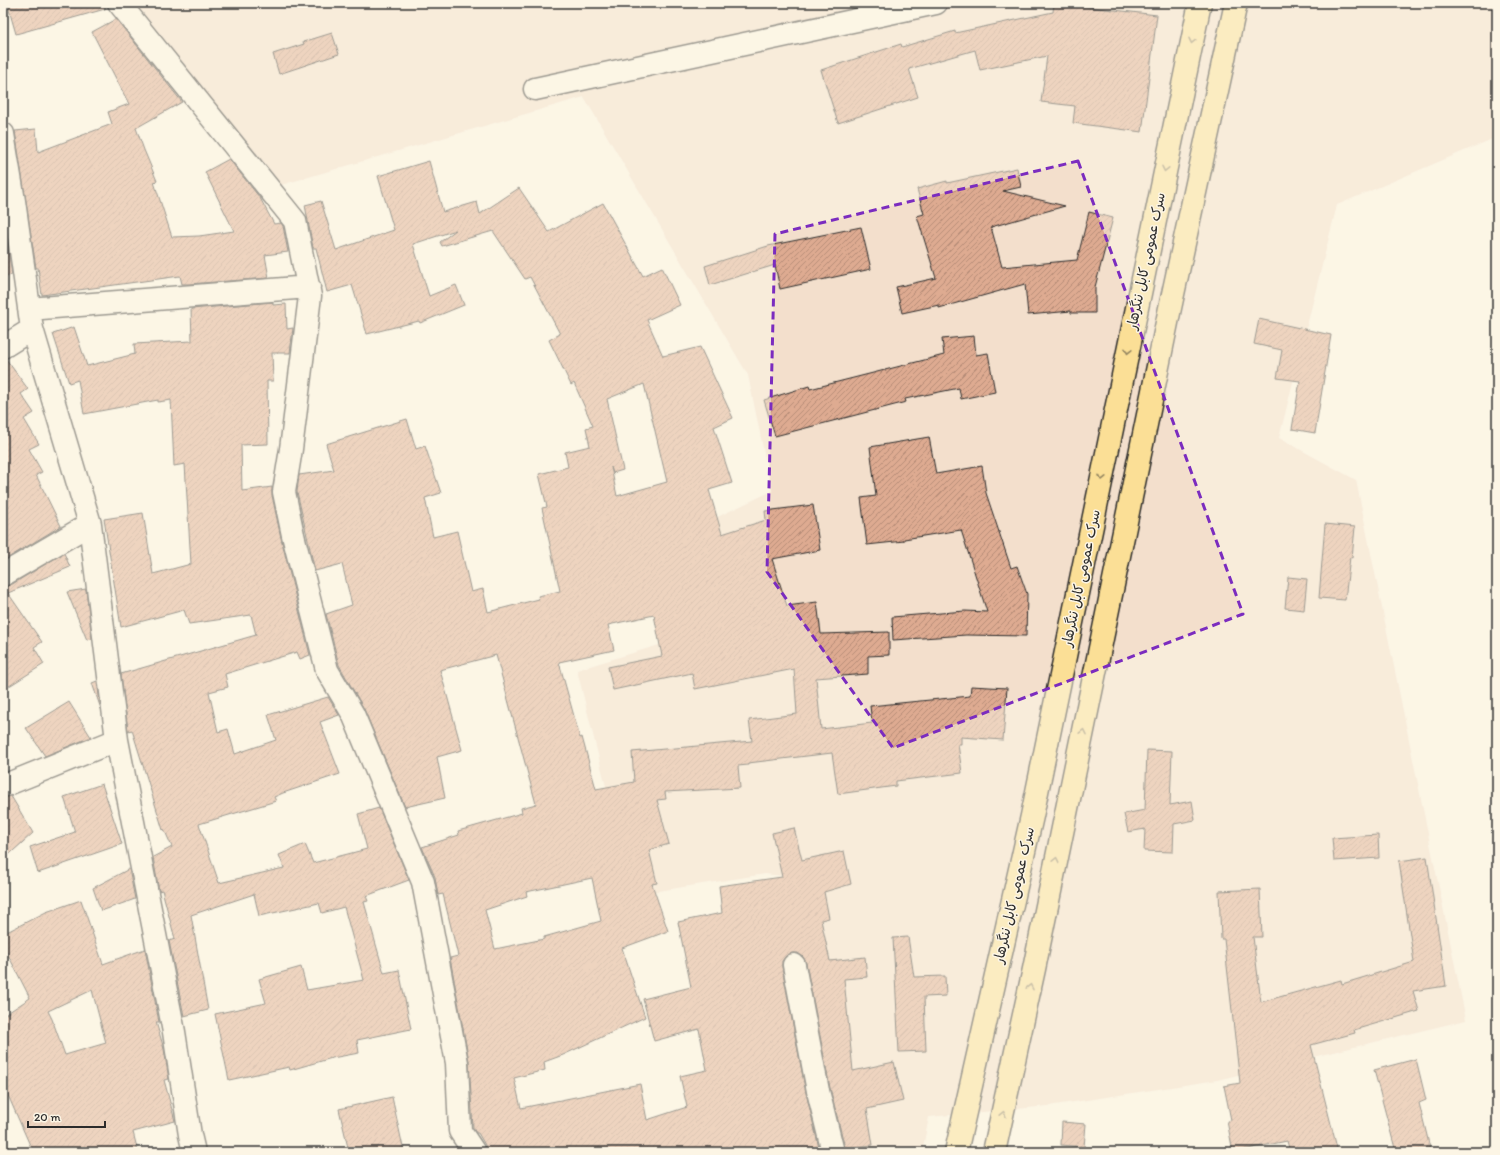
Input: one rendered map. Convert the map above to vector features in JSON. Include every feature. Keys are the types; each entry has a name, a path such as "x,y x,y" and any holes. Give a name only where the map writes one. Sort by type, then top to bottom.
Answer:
{"highway":[{"name":"سرک عمومی کابل ننگرهار","path":"956,1152 1032,816 1200,3"},
{"path":"994,1152 1036,961 1170,308 1236,3"}],"street":[{"path":"119,3 295,221 310,296 291,449 284,492 292,535 327,670 353,714 422,882 457,1063 460,1131 474,1152"},
{"path":"535,89 936,3"},
{"path":"3,134 31,319 90,524 117,740 174,1032 194,1152"},
{"path":"3,347 31,319 309,287"},
{"path":"3,575 90,524"},
{"path":"3,786 117,740"},
{"path":"794,965 818,1092 833,1152"}],"highlighted area":[{"path":"1078,161 1243,614 893,748 767,572 775,234"}],"shaded area":[{"path":"123,3 1497,3 1497,137 1337,205 1279,438 1356,480 1466,1020 1217,1080 1048,1106 929,1117 922,1152 833,1152 791,877 765,874 633,895 577,670 705,631 688,531 772,491 748,375 584,97 274,187"}],"building":[{"path":"7,3 105,3 105,9 16,34"},
{"path":"1054,3 1157,15 1142,132 1073,123 1075,106 1041,102 1047,56 980,70 975,50 909,69 918,97 838,123 821,70 901,44 902,47 955,31 955,33 1053,12"},
{"path":"116,19 182,102 136,128 157,181 154,182 172,237 199,236 234,231 205,172 229,159 260,198 274,224 281,223 283,226 288,252 265,255 269,278 182,284 180,276 42,295 38,268 36,268 15,131 36,129 38,152 112,124 108,112 129,104 92,32"},
{"path":"332,33 339,54 279,74 273,54 304,44 303,42"},
{"path":"429,161 443,212 477,202 480,214 519,188 549,232 603,203 643,276 662,267 680,305 647,320 663,356 700,347 733,418 714,427 732,483 709,490 722,534 766,520 765,511 813,505 820,550 772,559 787,606 817,602 821,634 889,632 889,655 868,656 868,674 816,678 821,729 872,723 870,706 970,696 971,686 1007,688 1003,740 961,737 961,744 958,744 962,773 896,781 896,786 838,794 832,753 748,763 748,765 738,766 740,788 665,792 666,799 657,800 669,844 649,850 657,883 652,884 668,931 622,948 645,1017 563,1055 544,1062 545,1070 514,1078 521,1108 640,1084 647,1120 687,1107 680,1076 707,1070 699,1029 654,1041 643,999 691,987 678,922 722,913 719,886 782,877 772,833 794,828 802,860 844,851 851,884 824,892 829,918 821,920 830,961 865,957 867,977 844,979 853,1071 894,1062 903,1101 867,1109 873,1145 845,1148 830,1088 806,963 803,957 798,953 792,953 786,956 782,961 782,967 806,1093 820,1152 486,1152 485,1145 478,1133 476,1133 473,1128 469,1061 450,958 458,956 443,894 438,895 435,877 422,847 459,835 458,831 522,813 521,808 536,804 496,655 440,670 462,750 437,757 445,798 405,807 364,709 339,665 326,614 352,605 342,564 315,571 297,492 299,475 334,470 326,444 407,419 416,449 425,446 441,493 425,498 433,537 457,531 471,592 483,589 488,612 539,599 538,596 560,591 542,508 547,507 539,474 568,467 565,452 590,446 586,428 593,426 574,383 571,385 549,340 560,334 530,277 525,279 493,231 442,246 440,242 456,230 413,244 429,296 456,285 464,305 420,323 419,321 367,334 352,285 327,292 316,248 313,248 305,205 321,201 336,250 394,230 378,176","holes":["644,384 667,482 617,496 611,467 613,473 623,470 607,399","654,615 662,656 608,667 613,690 692,673 695,689 794,669 797,714 749,720 752,741 632,752 634,782 596,789 559,662 614,650 608,625","592,878 601,921 544,937 544,939 495,949 485,910 527,896 526,892"]},
{"path":"1017,168 1021,187 1003,191 1065,206 991,227 1002,267 1077,260 1089,212 1113,218 1095,287 1095,313 1071,313 1071,311 1028,315 1025,284 939,308 939,305 902,313 896,287 936,278 917,216 924,214 917,189 947,181 947,183"},
{"path":"3,213 12,275 3,277"},
{"path":"861,227 871,269 780,289 775,265 710,285 705,266 768,246"},
{"path":"273,302 273,305 286,304 287,329 293,328 290,353 272,353 273,381 267,381 268,444 241,445 242,491 272,487 272,495 281,538 310,655 300,659 297,652 225,674 228,687 209,692 218,732 228,729 235,754 276,740 268,715 328,697 339,715 320,722 340,774 283,793 274,797 276,801 199,824 219,883 284,868 279,855 305,844 313,863 367,849 358,814 379,808 409,880 366,896 368,901 364,902 384,973 399,970 411,1029 357,1040 359,1053 332,1058 290,1070 289,1067 229,1080 215,1014 266,1003 259,979 301,967 307,990 364,980 344,907 322,913 319,903 259,916 254,894 191,915 208,1010 184,1016 169,941 175,939 162,890 159,891 153,857 172,847 164,829 163,830 132,730 128,731 121,674 256,635 251,615 189,624 184,610 121,627 104,519 143,513 153,574 191,564 185,464 174,466 171,400 158,402 158,400 84,414 78,380 69,383 53,334 74,327 87,366 135,354 134,344 192,341 191,309"},
{"path":"1259,319 1331,335 1315,433 1292,429 1300,381 1277,378 1282,350 1254,344"},
{"path":"974,336 976,355 988,353 995,392 961,399 959,388 905,399 906,402 775,436 764,400 809,386 810,389 944,355 942,339"},
{"path":"3,359 6,359 28,389 21,394 34,413 24,419 39,444 29,449 42,472 36,475 61,526 3,561"},
{"path":"929,437 936,474 982,466 986,493 1011,568 1017,566 1027,594 1026,636 966,635 893,640 892,617 965,611 987,612 961,530 904,539 904,541 867,545 861,498 876,496 870,447"},
{"path":"1325,524 1355,527 1352,558 1350,557 1345,600 1319,598"},
{"path":"64,553 70,567 8,593 42,642 34,647 44,664 3,690 3,587 9,586"},
{"path":"1288,577 1307,579 1304,610 1285,608"},
{"path":"86,589 92,639 87,640 67,592"},
{"path":"97,681 101,709 92,683"},
{"path":"69,702 91,737 45,756 26,728"},
{"path":"1147,750 1172,751 1170,805 1192,801 1195,820 1174,824 1173,852 1144,851 1145,829 1128,832 1124,814 1145,810"},
{"path":"102,784 122,844 38,873 30,847 75,832 64,797"},
{"path":"11,796 33,833 3,860 3,798"},
{"path":"1378,835 1379,858 1334,861 1332,838"},
{"path":"1427,857 1446,986 1413,991 1419,1011 1354,1030 1355,1033 1311,1045 1338,1152 1290,1152 1287,1141 1233,1152 1227,1121 1231,1120 1224,1086 1240,1083 1224,939 1221,939 1219,891 1260,889 1262,937 1253,937 1261,1002 1341,980 1342,984 1414,962 1399,861"},
{"path":"129,869 135,899 101,911 93,888"},
{"path":"81,900 103,964 145,949 159,1022 156,1022 164,1049 169,1079 164,1080 175,1121 133,1132 138,1152 33,1152 3,1084 3,1016 30,998 3,945 3,934 46,912","holes":["92,990 106,1043 65,1055 48,1011"]},
{"path":"908,937 914,977 945,976 946,996 924,997 926,1051 899,1052 893,938"},
{"path":"1416,1059 1426,1100 1419,1103 1430,1148 1414,1152 1396,1152 1374,1070"},
{"path":"392,1097 404,1152 349,1152 339,1109"},
{"path":"1062,1122 1086,1124 1084,1147 1061,1145"}]}
